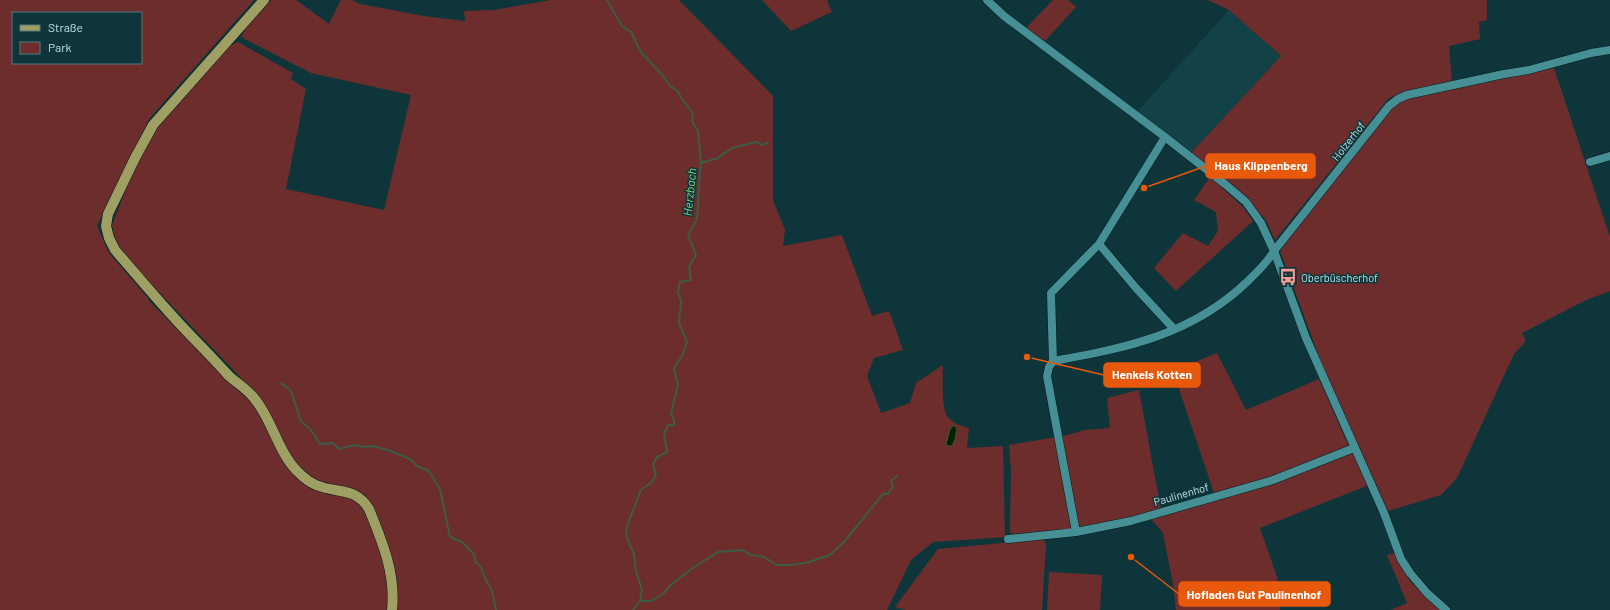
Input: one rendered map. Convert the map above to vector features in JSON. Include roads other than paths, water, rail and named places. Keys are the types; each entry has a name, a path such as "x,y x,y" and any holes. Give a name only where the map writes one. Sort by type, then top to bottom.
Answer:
{"main road":[{"path":"264,0 153,125 108,214 106,226 109,238 115,250 191,337 254,398 261,407 277,440 296,469 306,479 317,486 350,492 359,496 364,501 369,509 388,560 392,585 392,610"}],"street":[{"path":"987,0 1004,16 1165,137 1246,202 1261,223 1274,252 1306,338 1384,513 1401,559 1410,574 1427,593 1446,610"},
{"name":"Holzerhof","path":"1274,252 1389,106 1398,99 1407,95 1529,70 1591,53 1610,50"},
{"path":"1076,532 1047,376 1049,367 1053,361 1051,293 1099,244 1165,137"},
{"path":"1590,162 1610,156"},
{"path":"1099,244 1136,288 1174,329"},
{"path":"1053,361 1117,349 1143,342 1199,318 1236,292 1269,260 1274,252"},
{"name":"Paulinenhof","path":"1008,539 1076,532 1130,521 1273,480 1354,448"}],"waterway":[{"name":"Herzbach","path":"607,0 622,26 631,32 641,52 664,77 670,86 678,91 681,98 693,113 692,121 698,131 701,163 697,219 688,235 696,255 689,267 691,280 680,282 678,292 681,301 679,323 687,342 683,354 674,369 678,384 671,414 674,420 674,425 668,425 664,434 667,452 657,457 653,465 656,475 652,482 641,490 627,526 626,536 634,554 636,571 642,590 640,601 633,610"},
{"path":"701,163 718,158 732,148 756,142 762,145 768,143"},
{"path":"281,383 291,391 301,421 311,430 320,444 333,443 339,449 355,445 364,447 372,446 391,451 410,459 417,466 429,471 440,489 450,537 462,542 474,554 476,562 481,567 492,591 496,610"},
{"path":"640,601 651,601 663,594 671,585 694,567 718,552 742,550 751,555 764,557 777,565 806,563 830,555 844,542 883,494 888,494 893,487 891,481 897,476"}],"place":[{"name":"Haus Klippenberg","path":"1144,188"},
{"name":"Oberbüscherhof","path":"1288,277"},
{"name":"Henkels Kotten","path":"1027,357"},
{"name":"Hofladen Gut Paulinenhof","path":"1131,557"}]}
